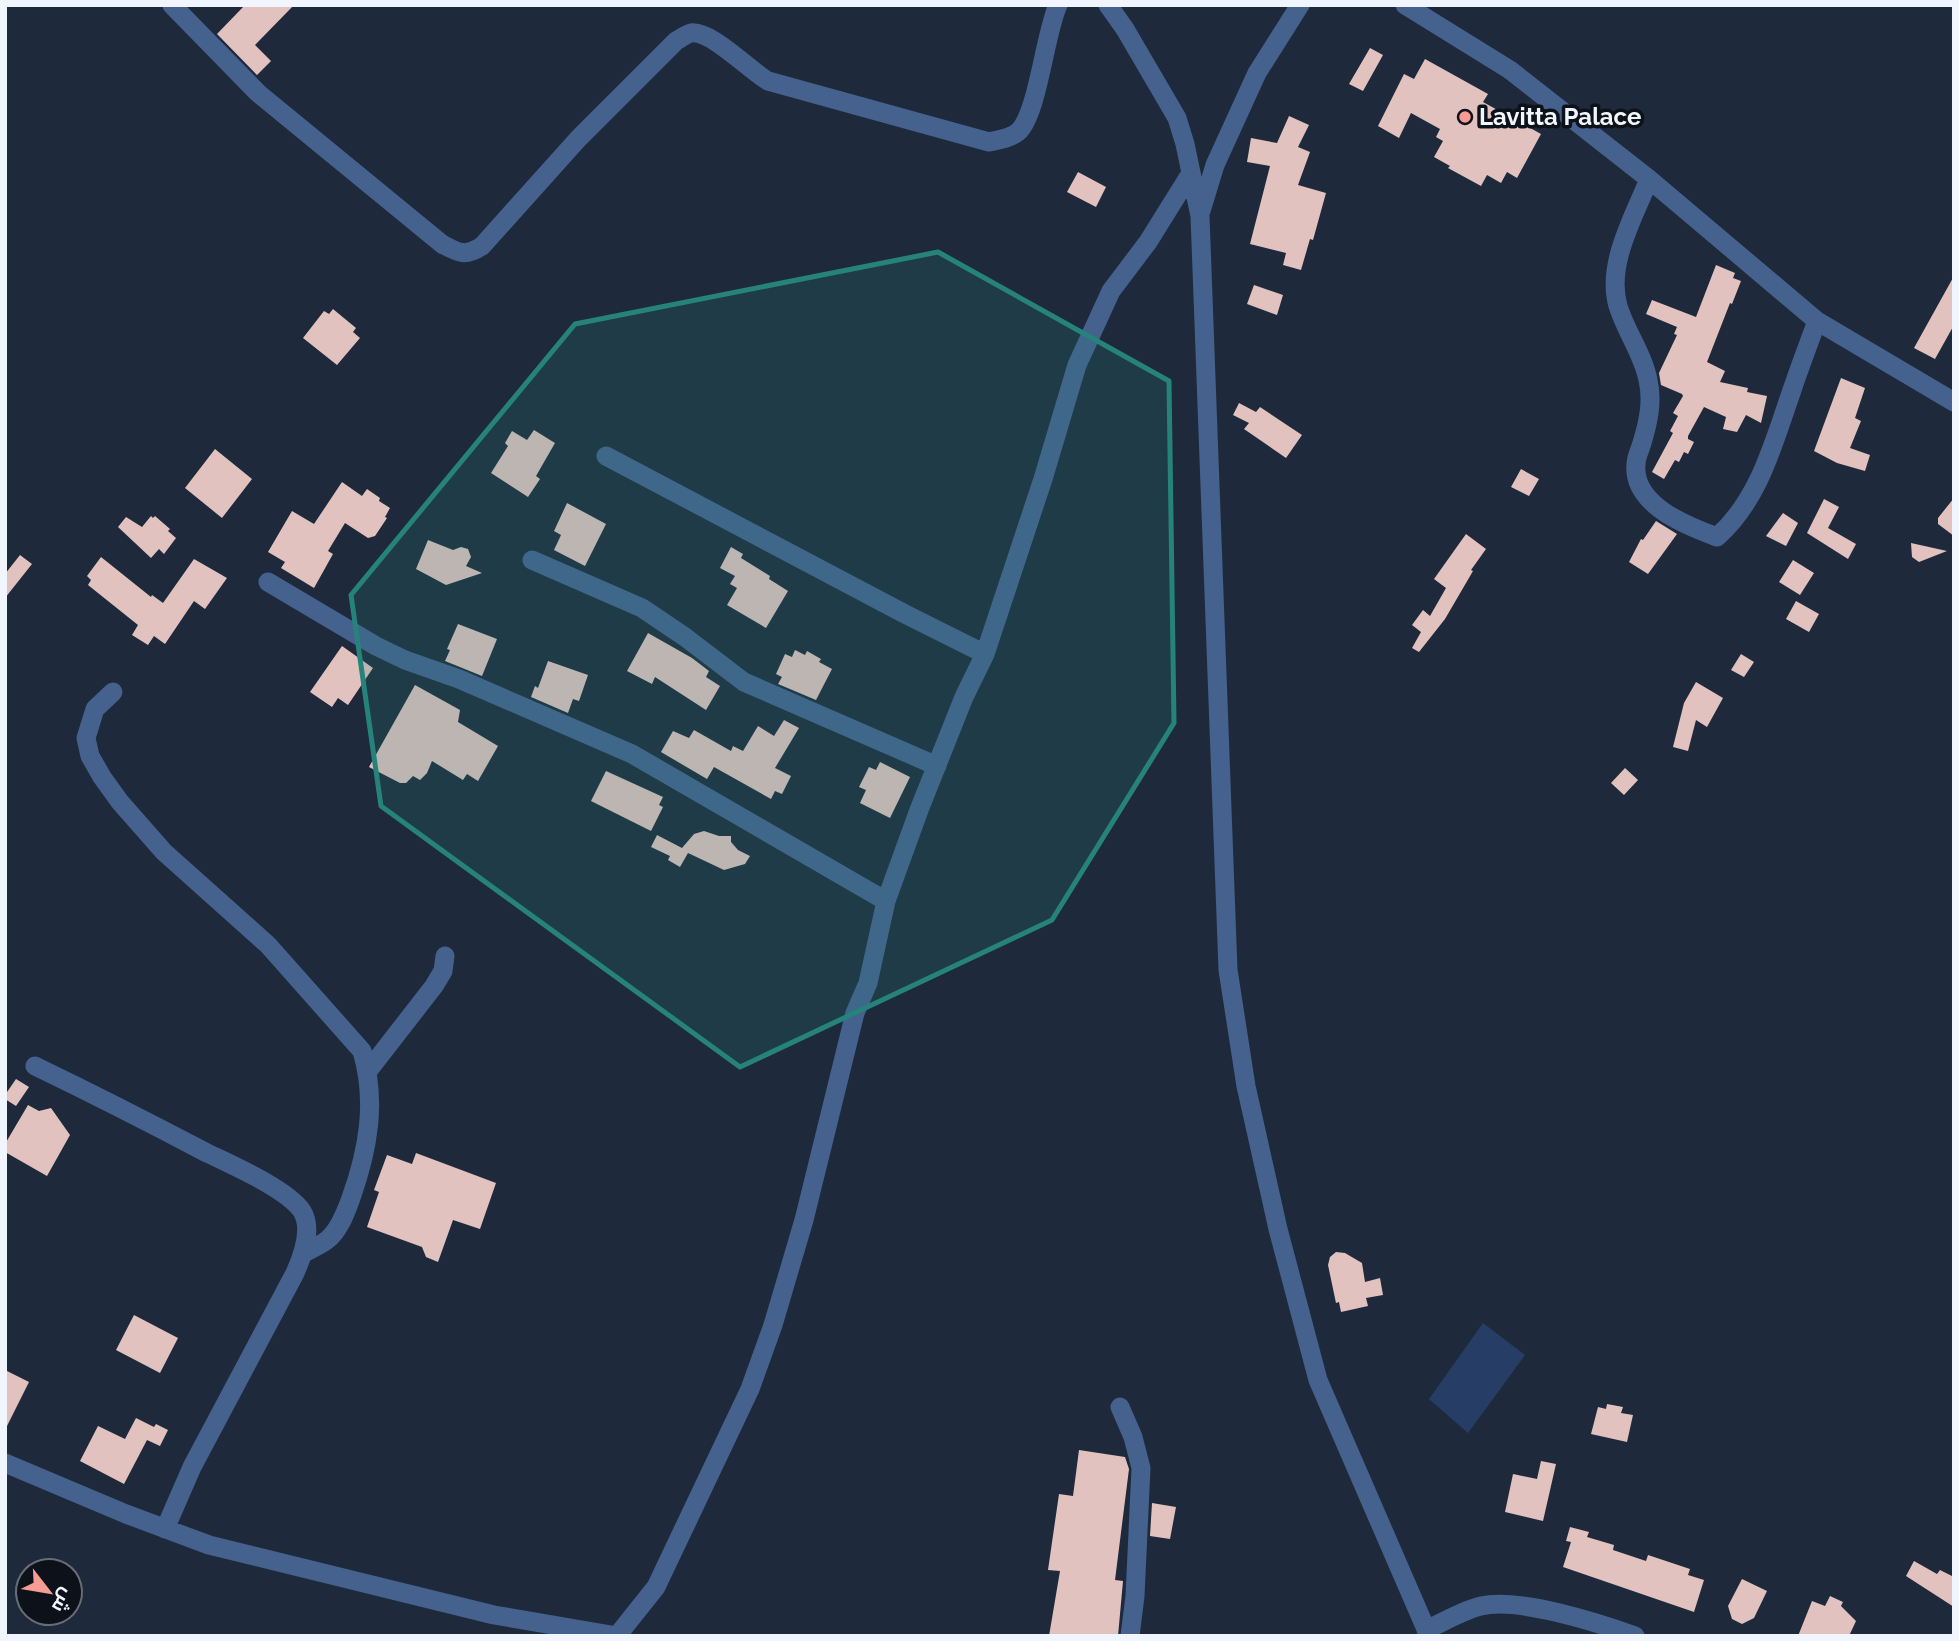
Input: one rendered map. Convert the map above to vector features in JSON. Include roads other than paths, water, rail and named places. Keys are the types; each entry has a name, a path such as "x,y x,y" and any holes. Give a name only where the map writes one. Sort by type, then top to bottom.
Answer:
{"street":[{"path":"172,5 258,93 290,120 442,244 456,252 470,254 482,246 578,139 676,41 691,33 706,35 768,81 989,142 1019,131 1024,123 1032,103 1058,5"},
{"path":"1108,5 1177,118 1200,216 1228,970 1244,1073 1278,1229 1318,1380 1428,1633 1482,1605 1513,1605 1583,1618 1635,1636"},
{"path":"1200,216 1215,165 1257,73 1300,5"},
{"path":"1405,5 1510,70 1649,179 1817,321 1954,402"},
{"path":"5,1463 209,1545 494,1615 617,1636 656,1587 750,1390 773,1325 804,1220 855,1013 868,983 886,901 964,697 985,654 1043,479 1077,365 1111,291 1148,242 1191,173"},
{"path":"1649,179 1619,255 1616,286 1618,306 1648,380 1650,408 1635,464 1639,481 1648,499 1692,528 1717,537 1733,523 1749,502 1773,446 1817,321"},
{"path":"606,456 985,654"},
{"path":"532,560 642,608 685,636 744,682 937,766"},
{"path":"268,582 376,646 405,660 458,679 632,754 886,901"},
{"path":"113,692 95,709 86,738 90,756 120,802 164,852 268,945 362,1051 368,1071 370,1107 369,1138 362,1166 345,1215 329,1239 304,1253"},
{"path":"368,1071 434,986 443,971 444,956"},
{"path":"35,1066 238,1169 287,1196 303,1213 307,1230 304,1253 192,1467 165,1529"},
{"path":"1119,1407 1133,1437 1140,1468 1135,1595 1130,1636"}],"place":[{"name":"Lavitta Palace","path":"1465,117"}]}
